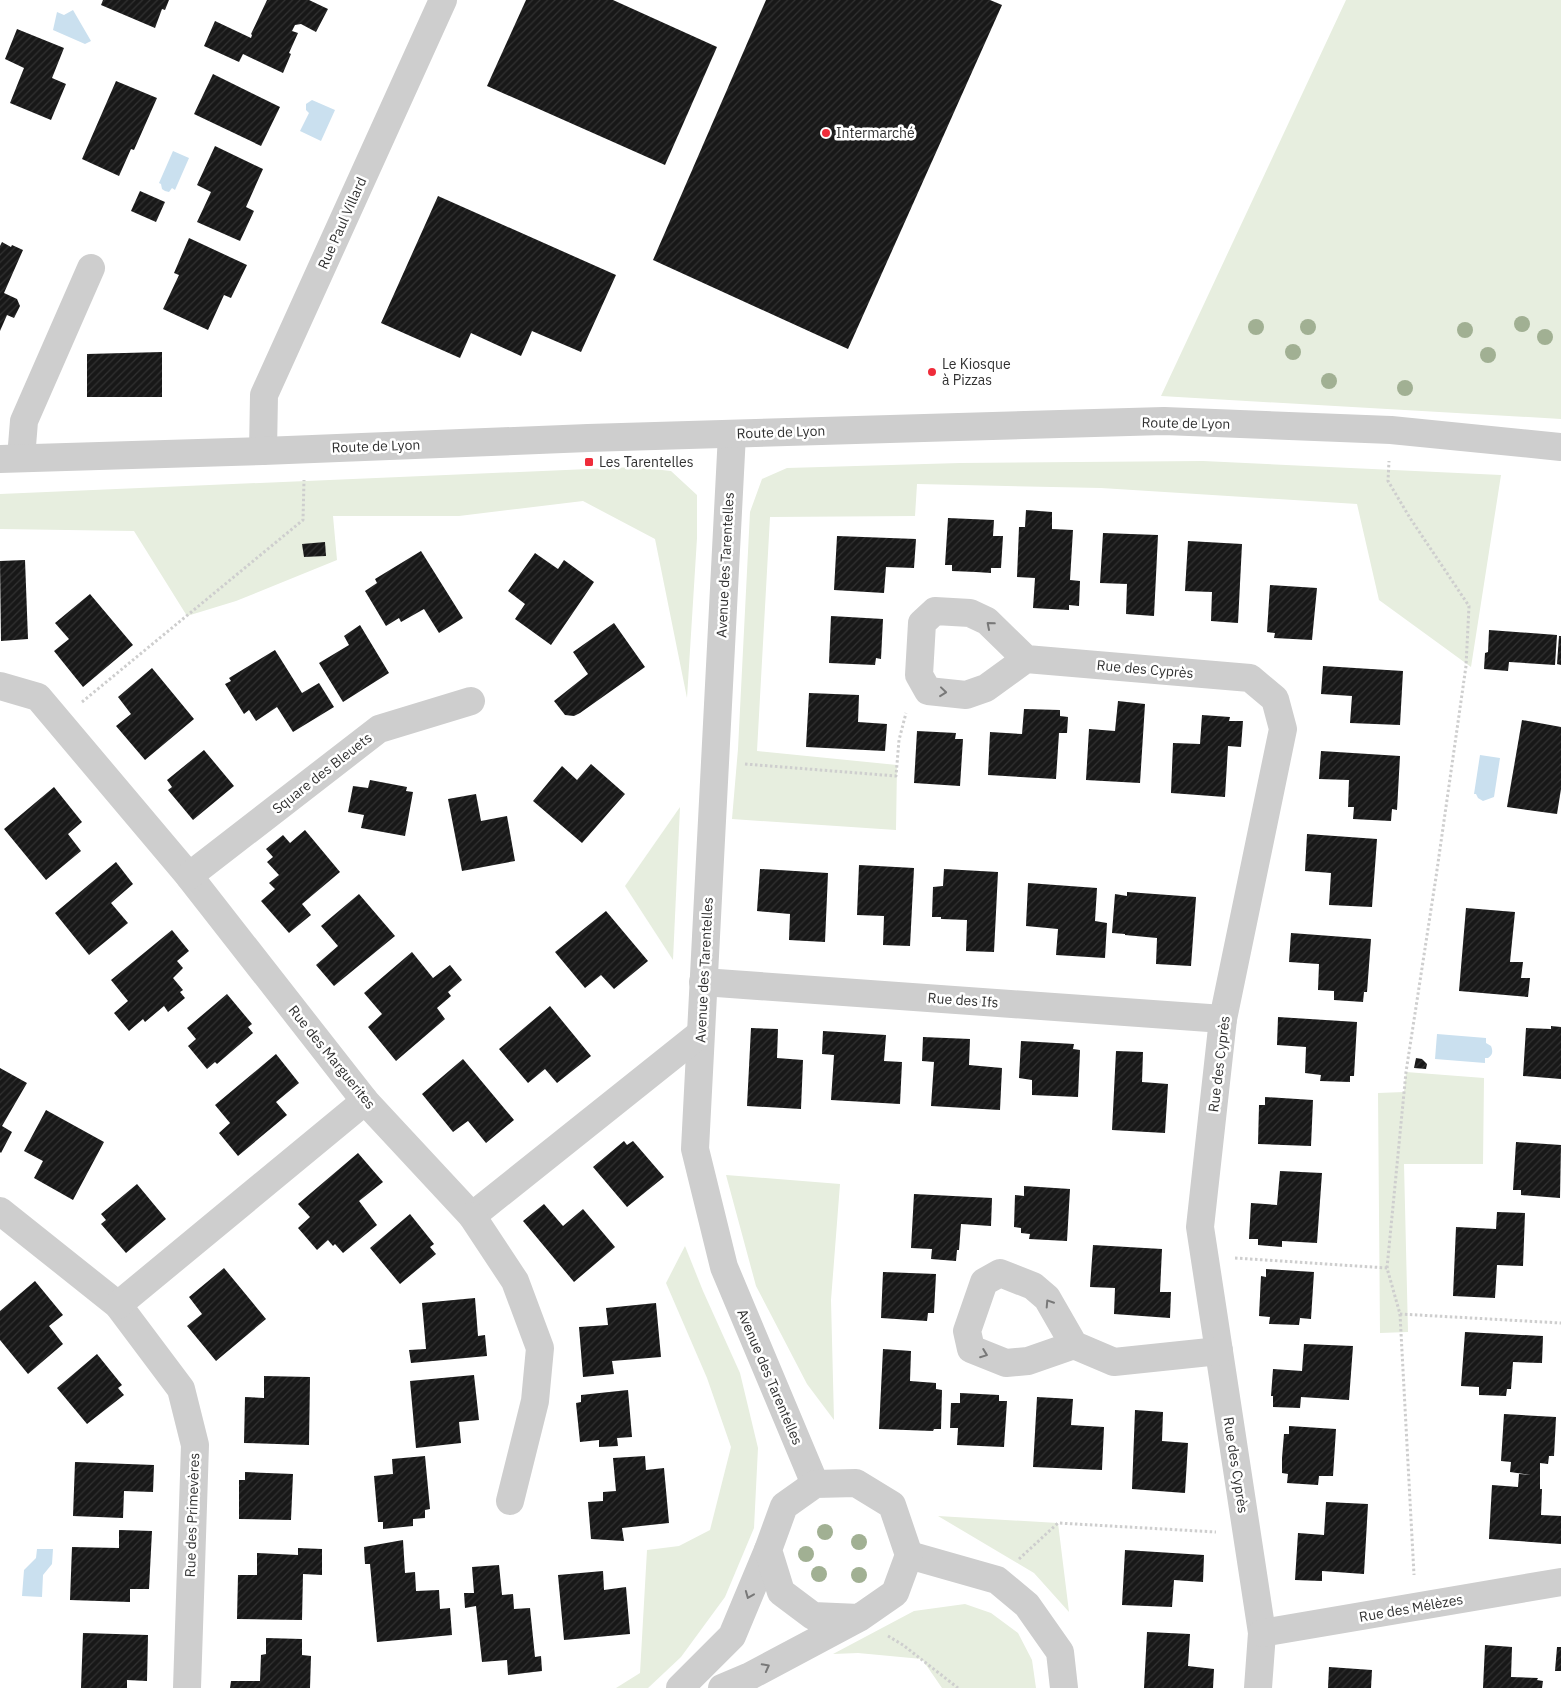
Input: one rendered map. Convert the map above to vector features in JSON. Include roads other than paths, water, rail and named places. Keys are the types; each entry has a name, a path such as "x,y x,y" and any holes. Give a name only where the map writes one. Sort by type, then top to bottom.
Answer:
{"street":[{"name":"Rue Paul Villard","path":"263,451 264,395 443,0"},
{"path":"11,459 24,421 91,268"},
{"name":"Route de Lyon","path":"11,459 588,438 1164,421 1391,430 1561,447"},
{"name":"Avenue des Tarentelles","path":"732,434 695,1149 724,1267 815,1484"},
{"path":"935,611 970,613 987,621 1026,659 986,688 966,695 928,691 919,675 922,623 935,611"},
{"name":"Rue des Cyprès","path":"1026,659 1250,678 1275,699 1283,729 1223,1019 1200,1227 1262,1633 1258,1688"},
{"name":"Rue des Marguerites","path":"0,686 38,697 189,876 365,1101 472,1216 516,1281 540,1348 535,1400 510,1501"},
{"name":"Square des Bleuets","path":"189,876 378,729 471,701"},
{"name":"Rue des Ifs","path":"703,982 1223,1019"},
{"path":"472,1216 700,1034"},
{"path":"118,1304 365,1101"},
{"name":"Rue des Primevères","path":"0,1211 118,1304 181,1389 195,1445 187,1688"},
{"path":"1074,1345 1114,1362 1219,1351"},
{"path":"680,1688 732,1636 784,1506 815,1484 856,1483 892,1505 909,1555 895,1593 859,1618 748,1677 722,1688"},
{"path":"768,1550 781,1592 813,1616 859,1618"},
{"path":"909,1555 997,1580 1027,1605 1060,1652 1064,1688"},
{"name":"Rue des Mélèzes","path":"1262,1633 1561,1582"}],"water":[{"path":"73,10 91,41 85,44 53,30 57,12 64,15"},
{"path":"312,100 335,110 321,141 300,131 309,113 306,110 306,104"},
{"path":"173,151 189,158 175,190 172,188 169,192 162,189 159,183"},
{"path":"1480,755 1500,758 1494,797 1483,801 1474,794"},
{"path":"1437,1034 1486,1038 1486,1043 1492,1048 1492,1054 1485,1058 1485,1063 1435,1059"},
{"path":"37,1549 53,1549 52,1564 43,1575 42,1597 22,1596 24,1570 36,1558"}],"place":[{"name":"Intermarché","path":"826,133"},
{"name":"Le Kiosque à Pizzas","path":"932,372"},
{"name":"Les Tarentelles","path":"589,462"}]}
